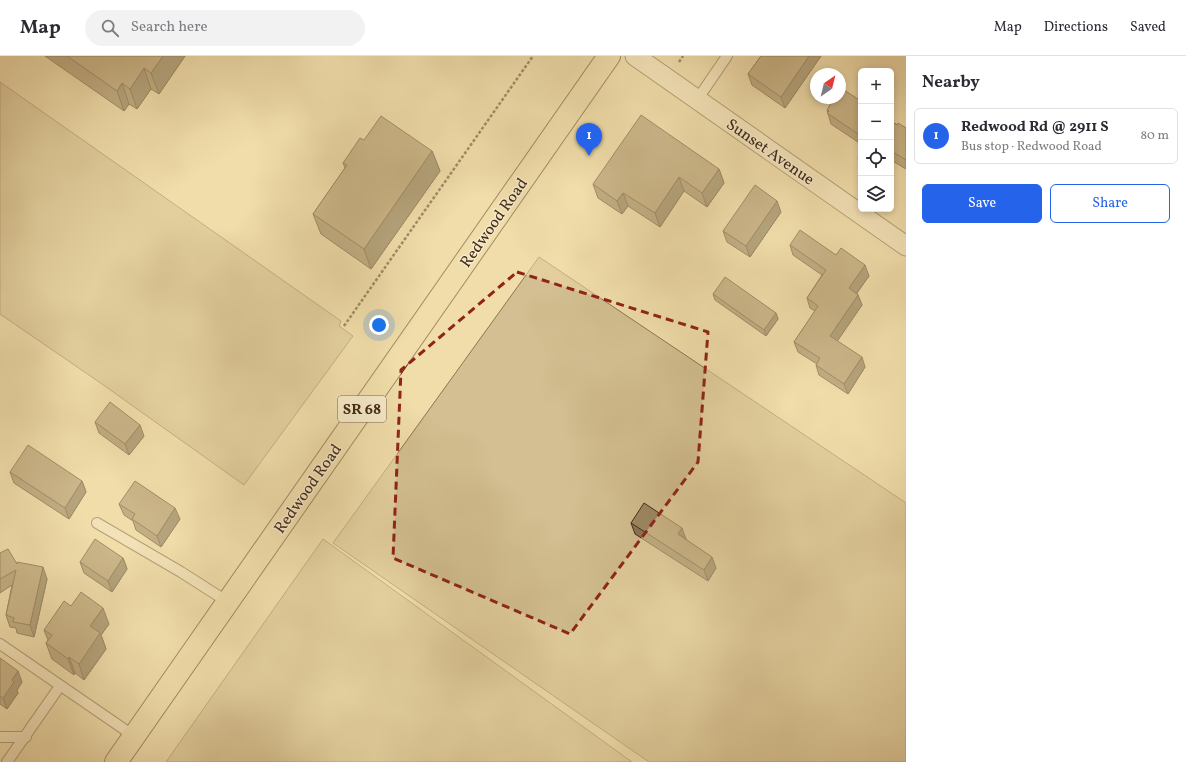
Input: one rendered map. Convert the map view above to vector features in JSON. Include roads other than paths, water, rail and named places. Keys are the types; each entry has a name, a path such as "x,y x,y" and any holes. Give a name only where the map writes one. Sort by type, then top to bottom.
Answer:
{"main road":[{"name":"Redwood Road","path":"116,762 609,56"}],"street":[{"name":"Sunset Avenue","path":"635,56 906,246"}],"lane":[{"path":"697,100 728,56"},
{"path":"98,523 181,572 228,602"},
{"path":"0,644 134,736"},
{"path":"7,762 26,737 60,686"},
{"path":"0,737 26,737"}],"place":[{"name":"Redwood Rd @ 2911 S","path":"589,156"}]}
